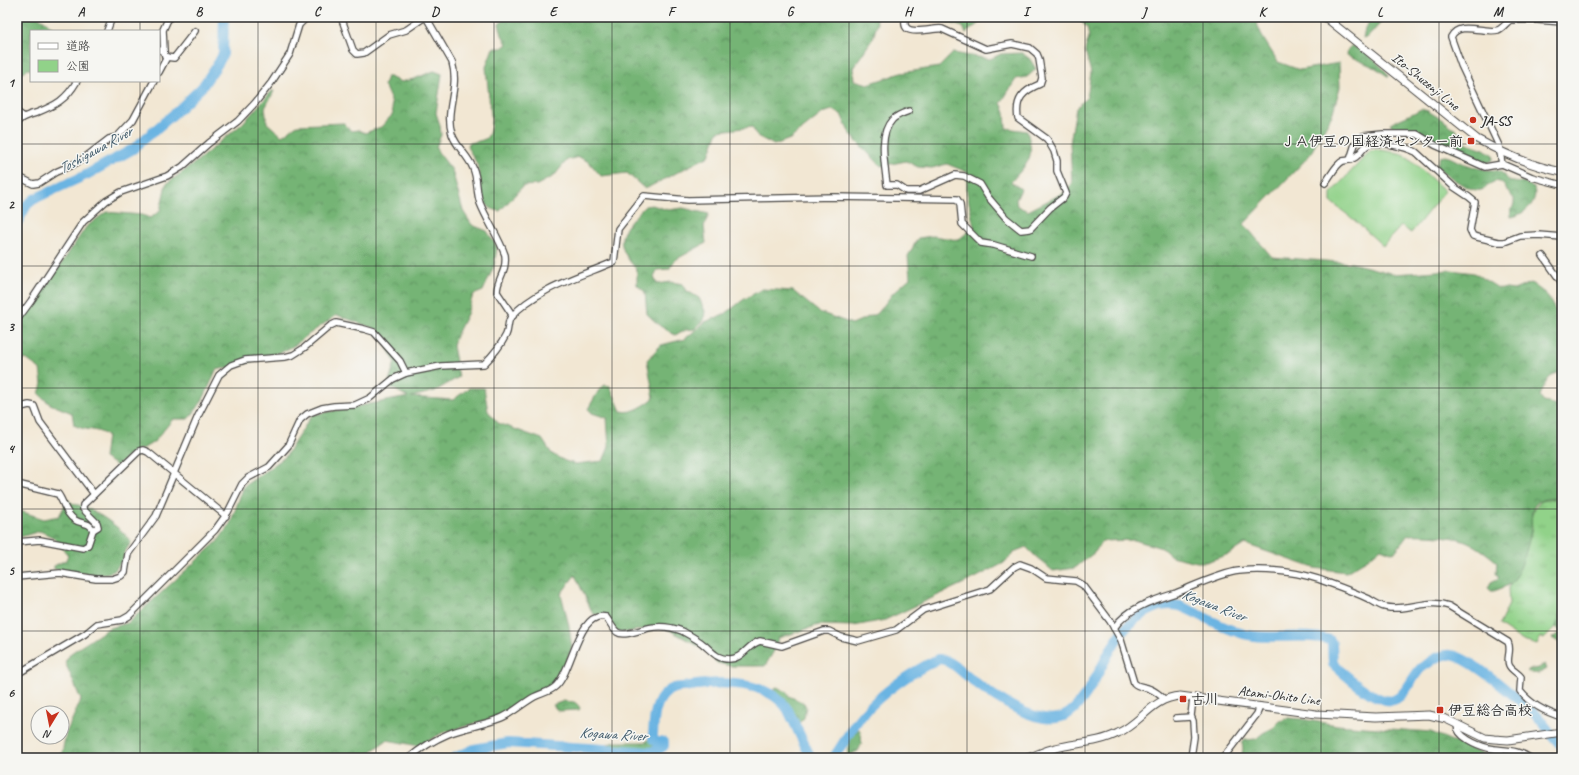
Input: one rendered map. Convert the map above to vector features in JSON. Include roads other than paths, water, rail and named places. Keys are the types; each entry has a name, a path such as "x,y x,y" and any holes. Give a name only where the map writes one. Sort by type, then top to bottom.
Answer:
{"main road":[{"name":"Ito-Shuzenji Line","path":"1325,17 1477,139 1501,153 1528,163 1562,172"},
{"name":"Atami-Ohito Line","path":"1027,758 1054,748 1103,740 1118,734 1130,726 1150,708 1164,699 1180,696 1344,716 1429,715 1446,719 1485,738 1508,740 1559,732"}],"street":[{"path":"107,30 112,17"},
{"path":"168,17 163,30 162,50 167,57 171,58 176,56 195,31"},
{"path":"17,320 83,222 106,201 121,192 167,176 182,168 238,121 271,84 290,54 299,25 307,17"},
{"path":"341,17 353,50 357,54 364,53 389,35 406,30 426,17 452,62 456,80 449,115 452,134 473,167 476,177 476,190 481,206 504,251 506,264 497,292 513,316"},
{"path":"906,17 906,26 911,31 919,32 936,28 942,29 986,49 1012,44 1030,48 1037,54 1042,78 1040,84 1025,91 1018,102 1018,118 1047,139 1054,151 1057,161 1057,171 1066,193 1064,197 1050,208 1030,229 1021,230 1006,218 988,197 980,184 964,176 955,175 919,191 906,191 897,186 887,184 883,137 886,127 893,118 909,111"},
{"path":"1502,164 1501,153 1494,134 1461,65 1451,41 1451,37 1457,30 1464,28 1496,30 1502,28 1510,20 1562,22"},
{"path":"160,70 167,57"},
{"path":"17,123 24,117 66,98 76,82"},
{"path":"17,176 33,184 39,183 56,172 83,159 109,139 117,137 133,120 153,82"},
{"path":"17,112 24,117"},
{"path":"1350,160 1355,144 1362,136 1408,133 1417,134 1423,136 1435,145 1485,167 1502,164 1532,177 1562,185"},
{"path":"1325,183 1343,161 1350,160 1359,154 1366,146 1371,144 1384,144 1409,148 1416,152 1454,187 1475,202 1470,230 1470,234 1473,236 1498,242 1504,242 1520,236 1538,235 1562,237"},
{"path":"17,674 85,634 97,624 122,620 129,616 210,535 226,516 242,484 248,478 269,467 288,446 302,417 322,408 355,405 370,398 393,379 406,373 441,366 484,364 506,336 510,320 513,316 540,294 614,262 618,228 644,196 688,200 835,197 957,199 960,204 962,224 981,243 994,245 1031,256"},
{"path":"1543,256 1562,283"},
{"path":"17,577 60,573 96,579 112,579 121,576 125,572 128,554 156,516 196,420 219,375 231,365 245,360 293,355 336,323 374,332 400,361 406,373"},
{"path":"17,408 29,405 34,406 40,422 94,494"},
{"path":"17,542 40,540 83,548 88,545 93,530 98,526 97,523 83,509 83,505 139,451 143,450 148,452 226,516"},
{"path":"17,484 58,494 65,509 75,520 88,523 93,530"},
{"path":"409,758 432,741 449,734 502,718 536,696 555,686 560,682 584,628 589,622 601,616 606,617 620,634 655,627 670,627 691,636 720,658 729,659 745,653 760,641 782,646 824,631 829,631 840,637 858,641 896,630 923,610 990,589 1014,566 1020,564 1031,568 1046,578 1076,581 1083,585 1121,640 1134,683 1140,687 1153,690 1164,699"},
{"path":"1114,628 1120,619 1149,602 1223,575 1239,571 1268,571 1304,575 1328,582 1385,607 1404,608 1432,603 1440,603 1448,606 1508,642 1511,648 1508,662 1511,668 1521,677 1520,691 1541,710 1562,717"},
{"path":"1171,758 1194,758 1193,721 1191,717 1193,698"},
{"path":"1223,758 1257,714 1260,706"},
{"path":"1176,718 1191,717"},
{"path":"1456,725 1458,732 1479,745 1487,748 1514,751 1530,758"}],"waterway":[{"name":"Toshigawa River","path":"17,223 27,205 34,199 86,175 133,149 176,112 202,87 223,54 224,17"},
{"name":"Kogawa River","path":"833,758 855,724 871,706 898,683 917,670 938,659 952,663 990,693 1028,714 1041,718 1053,719 1064,716 1073,710 1084,697 1112,648 1128,626 1138,617 1151,610 1169,605 1180,606 1226,628 1254,636 1303,636 1330,640 1332,644 1333,664 1363,689 1381,699 1396,699 1400,696 1421,668 1431,661 1446,655 1460,658 1483,672 1521,702 1539,718 1562,746"},
{"name":"Kogawa River","path":"454,758 474,749 508,743 652,752 664,746 664,742 657,742 653,739 657,706 663,696 675,688 716,683 729,683 756,688 769,693 779,700 788,710 811,758"}],"place":[{"name":"JA-SS","path":"1473,120"},
{"name":"ＪＡ伊豆の国経済センター前","path":"1471,141"},
{"name":"古川","path":"1183,699"},
{"name":"伊豆総合高校","path":"1440,710"}]}
